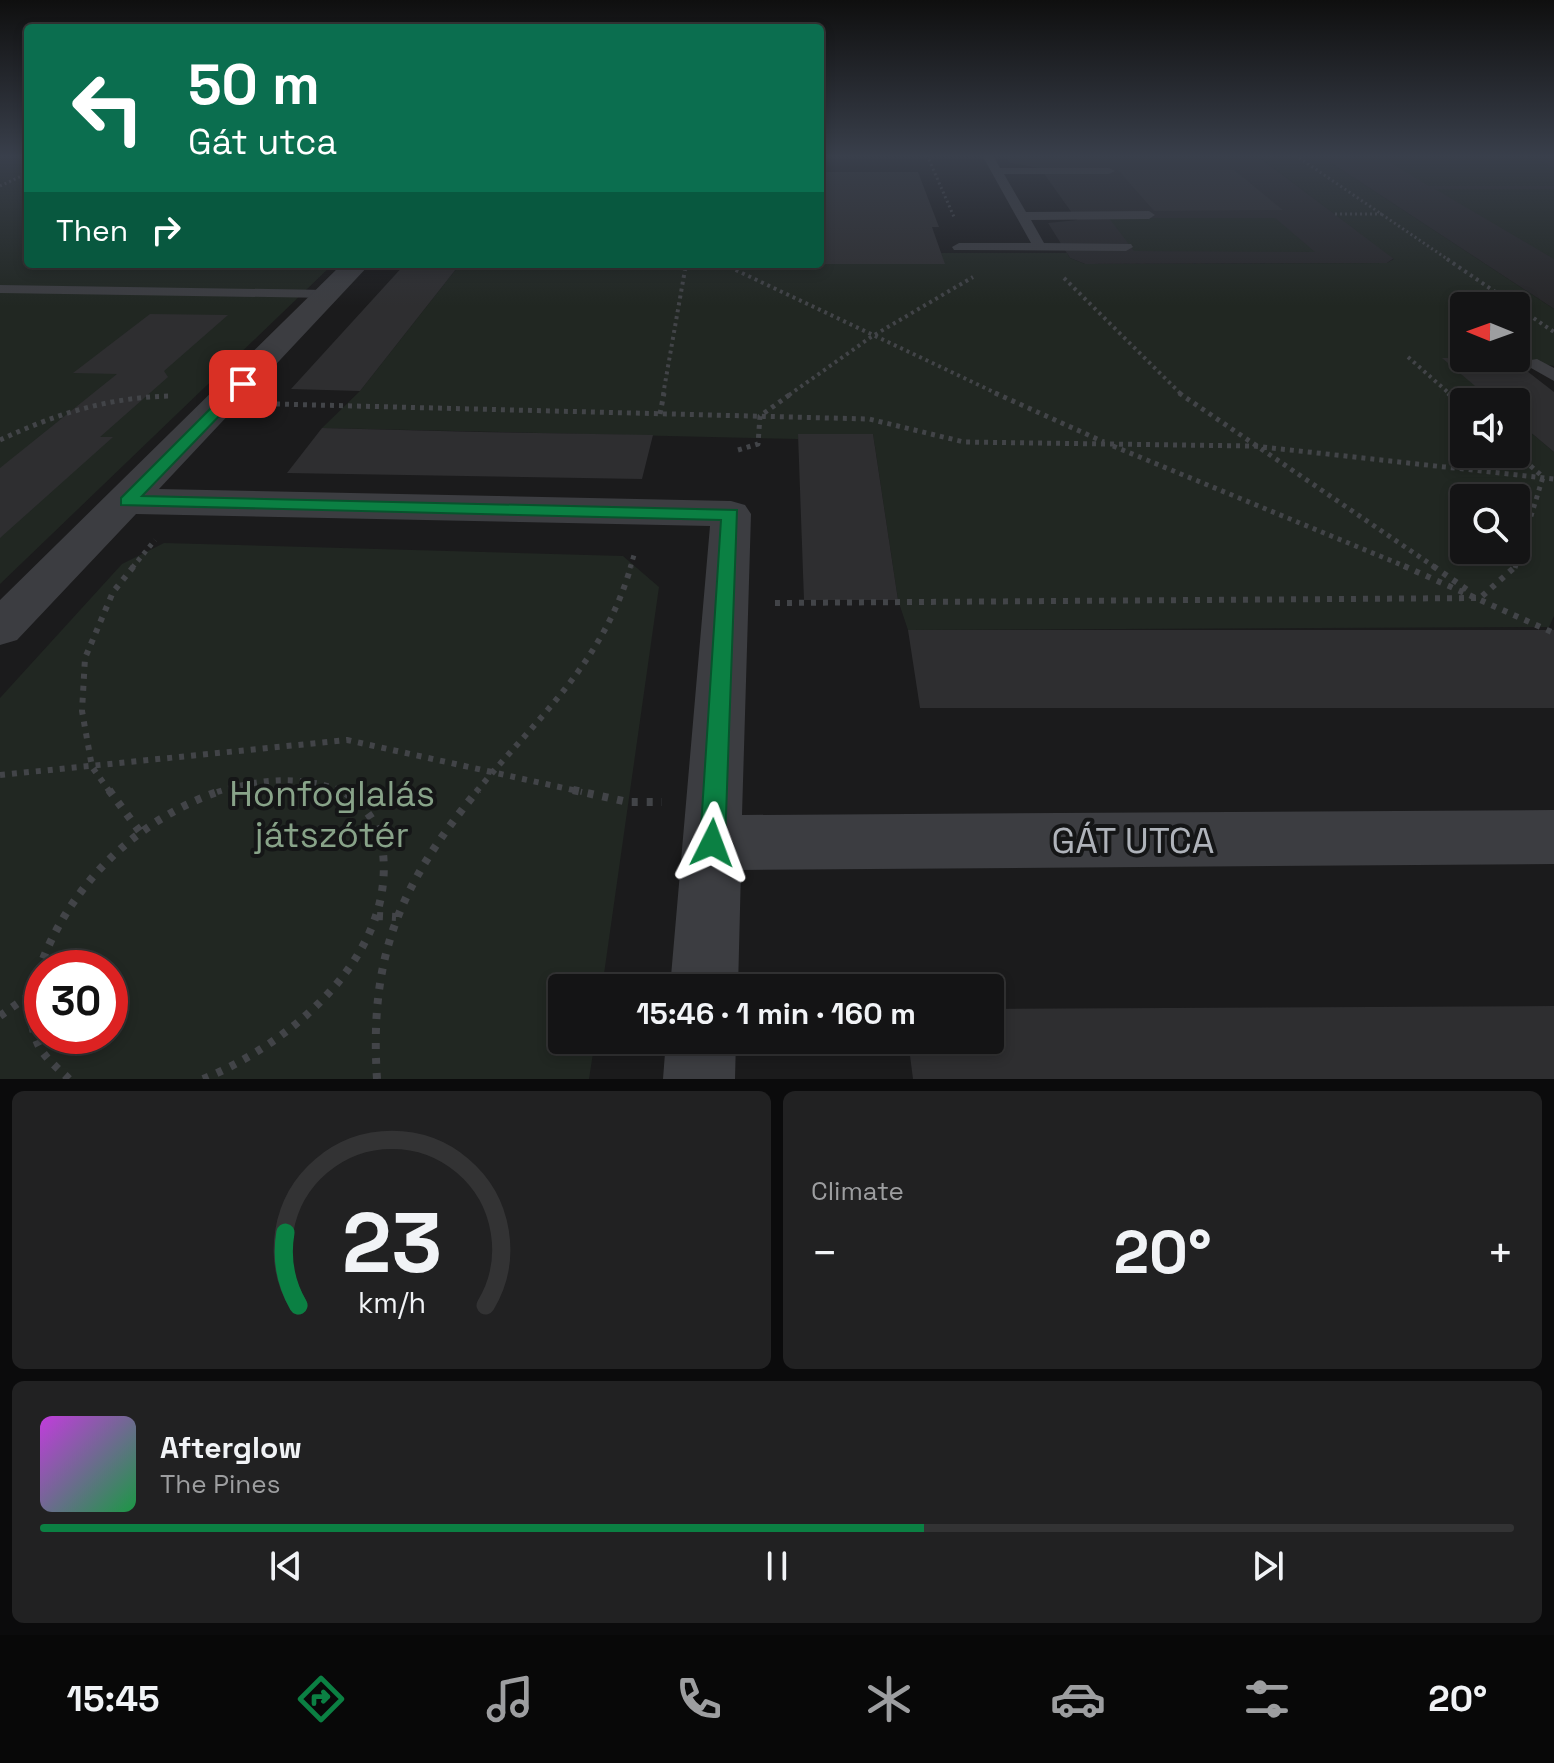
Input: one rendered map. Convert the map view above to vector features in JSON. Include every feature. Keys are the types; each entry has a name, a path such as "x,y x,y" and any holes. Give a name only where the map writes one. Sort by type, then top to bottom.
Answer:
{"street":[{"path":"0,628 225,403 353,268"},
{"path":"127,501 731,514 705,974"},
{"name":"GÁT UTCA","path":"714,823 1554,837"},
{"path":"699,1079 700,1054"}],"lane":[{"path":"1016,205 1040,247"},
{"path":"1022,216 1149,215"},
{"path":"964,247 1126,247"},
{"path":"0,289 330,294"},
{"path":"1537,364 1554,376"}],"path":[{"path":"947,205 964,247"},
{"path":"1370,205 1554,332"},
{"path":"1335,214 1383,214"},
{"path":"760,416 871,337 967,282 997,254 1011,247"},
{"path":"1040,247 1059,273 1173,389 1480,598"},
{"path":"660,414 685,268"},
{"path":"731,268 871,337 1108,444 1480,598 1554,633"},
{"path":"1408,357 1450,394"},
{"path":"0,440 28,426 132,395 200,396 225,403"},
{"path":"264,415 274,404 869,419 964,442 1254,446 1554,479"},
{"path":"738,450 758,444 760,416"},
{"path":"1530,465 1543,477"},
{"path":"726,603 1480,598 1515,570 1543,477"},
{"path":"140,832 92,767 82,711 85,658 113,592 188,502"},
{"path":"377,1079 371,1036 380,963 396,917 423,860 492,773 557,703 609,626 645,512"},
{"path":"0,775 347,740 714,823"},
{"path":"44,950 67,906 101,866 140,832 197,798 254,780 305,778 347,791 376,820 386,863 376,916 355,959 321,1001 278,1040 226,1071 203,1079"},
{"path":"376,916 396,917"},
{"path":"0,1016 24,999"},
{"path":"47,1054 69,1079"}],"shaded area":[{"path":"1067,205 1323,205 1394,258 1387,263 1085,264 1070,258 1048,223 1077,220"},
{"path":"1396,205 1554,205 1554,309"}],"green space":[{"path":"0,205 24,205 24,268 329,268 0,584"},
{"path":"1323,205 1396,205 1528,292 1450,292 1450,372 1505,372 1499,388 1450,388 1450,468 1530,468 1530,432 1554,452 1554,616 1549,627 908,630 898,600 873,434 799,434 798,439 322,428 360,391 457,268 824,268 824,264 944,264 941,253 1067,253 1070,258 1085,264 1387,263 1394,259"},
{"path":"1463,205 1554,205 1554,259"},
{"path":"1109,218 1275,218 1315,252 1134,251"},
{"path":"1530,293 1554,309 1554,366 1530,362"},
{"name":"Honfoglalás játszótér","path":"164,543 623,556 659,587 604,974 548,974 548,1054 593,1054 589,1079 0,1079 0,698 122,564"}],"building":[{"path":"824,205 931,205 939,227 932,227 945,264 824,264"},
{"path":"1149,205 1277,205 1283,210 1154,211"},
{"path":"401,268 457,268 360,391 291,389"},
{"path":"150,314 228,315 164,371 168,377 100,437 113,437 0,538 0,468 117,374 73,373"},
{"path":"1459,372 1528,372 1554,392 1554,452 1530,432 1530,388 1477,388"},
{"path":"322,428 653,435 642,479 287,473"},
{"path":"798,434 873,434 898,600 804,600"},
{"path":"908,630 1554,630 1554,708 920,708"},
{"path":"1554,1006 1554,1079 913,1079 910,1054 1004,1054 1004,1009"}],"route":[{"path":"243,384 127,501 731,514 712,843"}]}
